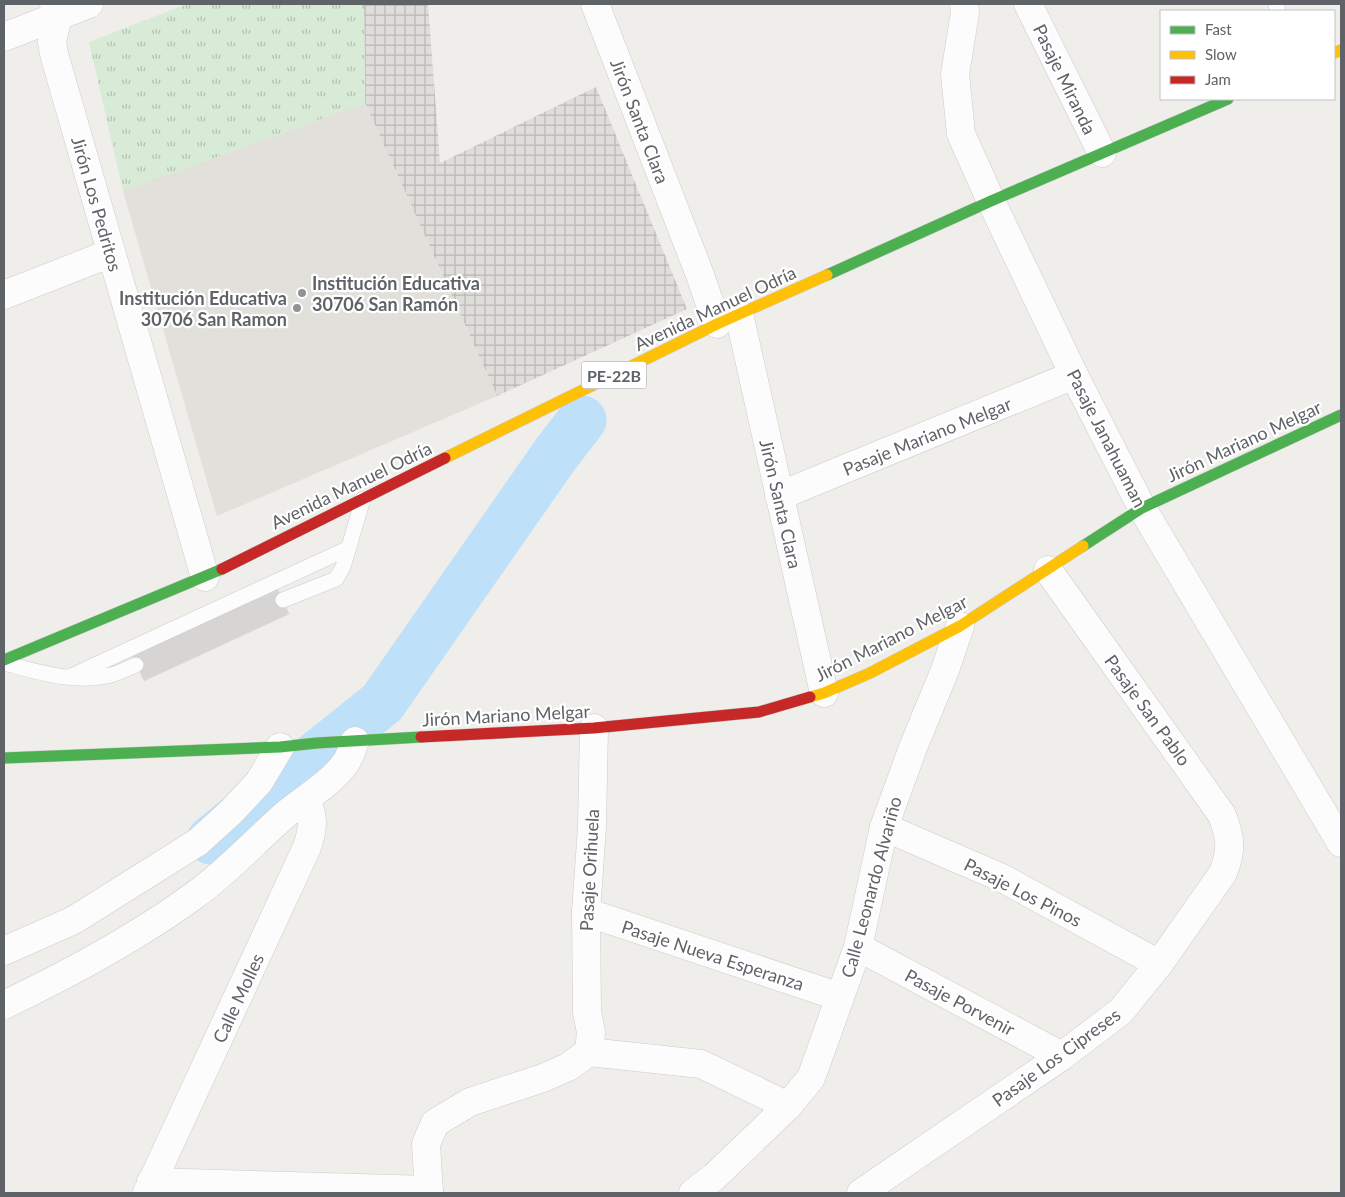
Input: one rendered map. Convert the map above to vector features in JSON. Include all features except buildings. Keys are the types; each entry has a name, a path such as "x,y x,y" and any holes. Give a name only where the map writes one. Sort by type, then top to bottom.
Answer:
{"main road":[{"name":"Avenida Manuel Odría","path":"4,661 205,577 728,319 990,201 1226,100"},
{"name":"Jirón Mariano Melgar","path":"4,758 280,746 594,728 759,712 824,693 870,673 960,626 1142,508 1340,418"}],"street":[{"path":"4,37 56,10 89,4"},
{"name":"Jirón Santa Clara","path":"595,4 700,275 728,319 779,496 824,693"},
{"name":"Pasaje Janahuaman","path":"964,4 965,13 956,74 961,134 990,201 1074,375 1142,508 1341,843"},
{"name":"Pasaje Miranda","path":"1028,4 1102,153"},
{"name":"Jirón Los Pedritos","path":"56,10 52,42 54,54 205,577"},
{"path":"4,295 111,253"},
{"name":"Pasaje Mariano Melgar","path":"779,496 1074,375"},
{"name":"Pasaje San Pablo","path":"1048,570 1222,815 1229,834 1229,858"},
{"name":"Calle Leonardo Alvariño","path":"693,1193 714,1178 788,1106 811,1078 858,947 884,827 914,745 945,670 960,626"},
{"name":"Pasaje Orihuela","path":"589,1052 591,1032 587,1012 586,912 592,827 594,728"},
{"path":"4,1006 75,969 136,934 195,895 240,858 285,815 336,774 351,754 351,741"},
{"path":"4,951 74,920 198,842 231,812 259,782 280,746"},
{"name":"Calle Molles","path":"149,1187 312,835 311,809 305,800"},
{"name":"Pasaje Los Pinos","path":"884,827 1002,878 1159,964"},
{"name":"Pasaje Los Cipreses","path":"861,1193 1062,1056 1121,1011 1159,964 1222,873 1229,858"},
{"name":"Pasaje Nueva Esperanza","path":"586,912 840,997"},
{"name":"Pasaje Porvenir","path":"858,947 1062,1056"},
{"path":"149,1187 429,1192 426,1144 435,1123 470,1102 543,1078 568,1067 589,1052 701,1064 788,1106"}],"lane":[{"path":"282,600 336,579 343,567 363,499"},
{"path":"68,678 349,548"},
{"path":"4,661 53,676 68,678 111,675 136,665"}],"shaded area":[{"path":"364,4 428,4 440,163 596,87 687,309 497,396 365,103"},
{"name":"Institución Educativa 30706 San Ramón","path":"365,103 497,396 217,516 123,191"}],"green space":[{"path":"187,4 364,4 365,103 123,191 89,42"}],"waterway":[{"path":"211,840 382,703 555,455 582,420"}],"traffic: fast":[{"path":"827,275 991,201 1226,100"},
{"path":"1083,546 1142,508 1341,415"},
{"path":"4,660 222,569"},
{"path":"4,758 280,747 421,737"}],"traffic: slow":[{"path":"1335,53 1341,50"},
{"path":"445,458 717,324 827,275"},
{"path":"810,697 870,673 960,626 1083,546"}],"traffic: jam":[{"path":"222,569 445,458"},
{"path":"421,737 594,728 759,712 810,697"}],"place":[{"name":"Institución Educativa 30706 San Ramón","path":"302,293"},
{"name":"Institución Educativa 30706 San Ramon","path":"297,308"}]}
